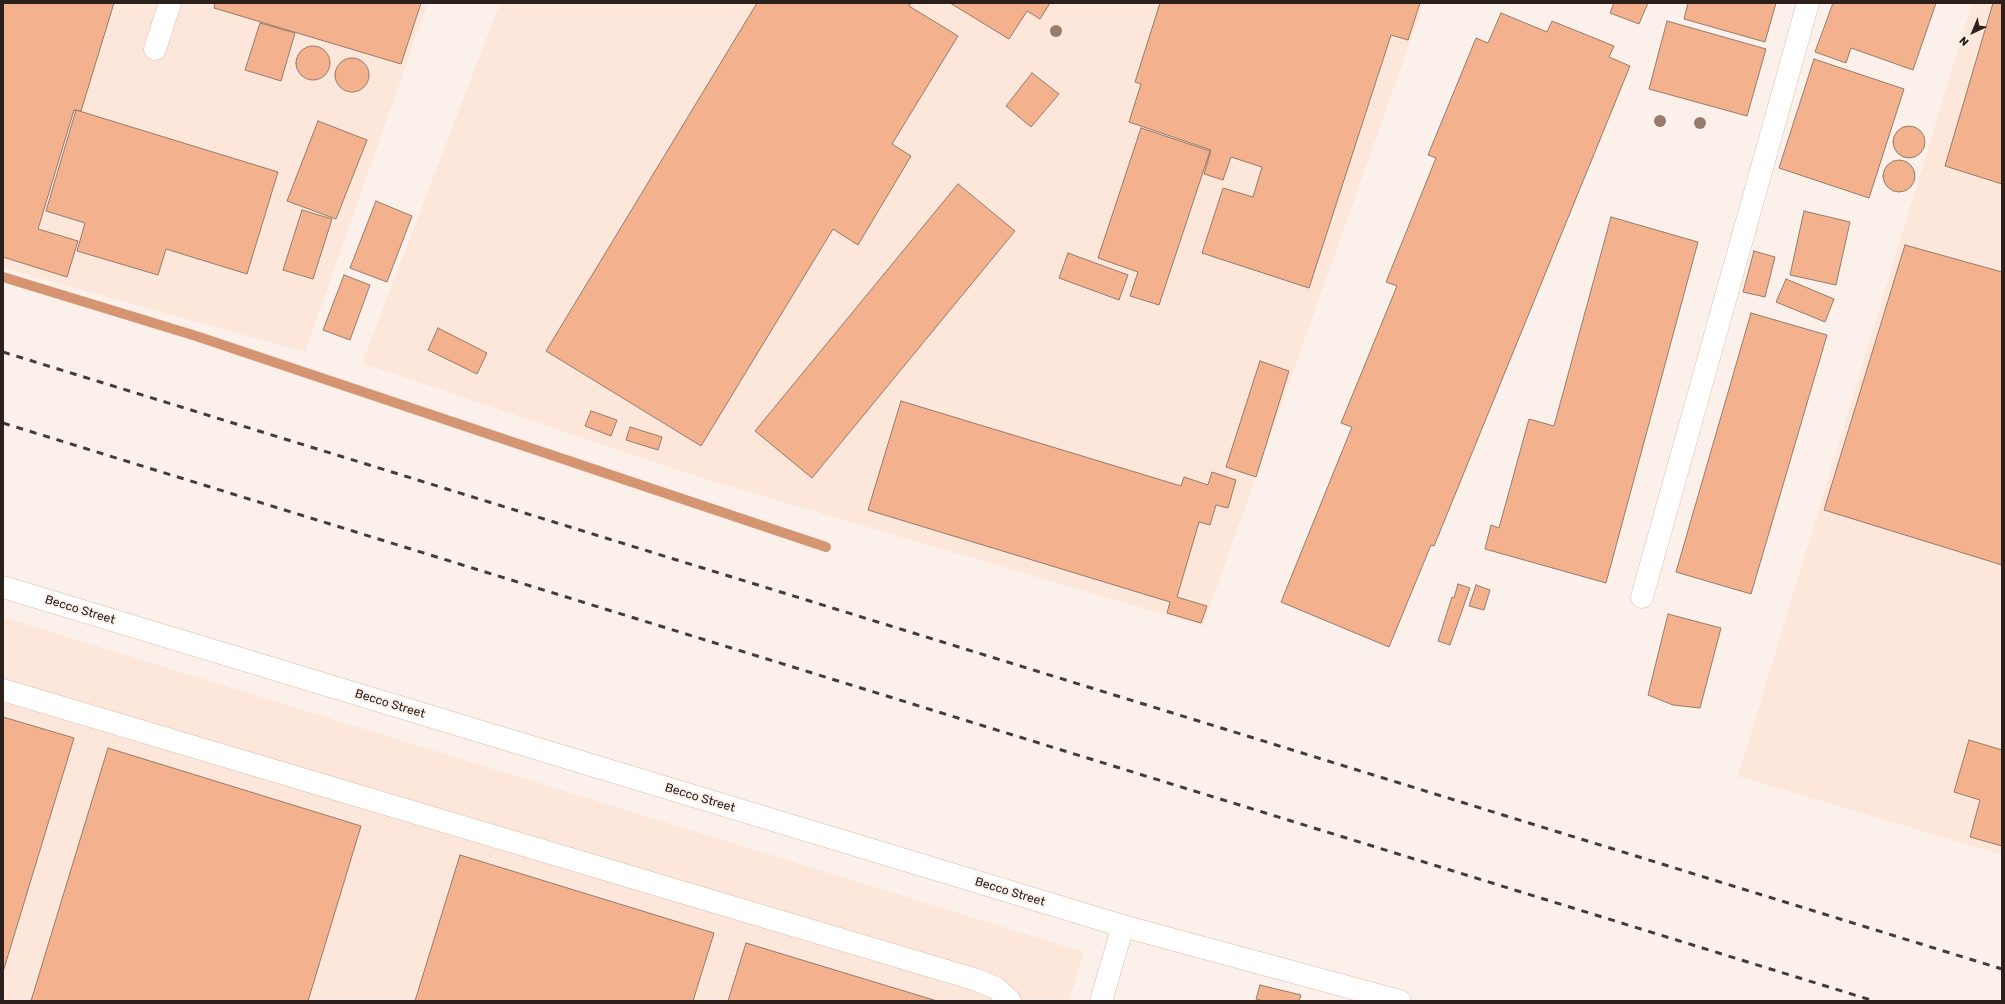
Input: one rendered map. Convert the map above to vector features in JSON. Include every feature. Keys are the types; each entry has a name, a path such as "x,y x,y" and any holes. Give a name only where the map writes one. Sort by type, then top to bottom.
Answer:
{"street":[{"path":"155,49 170,3"},
{"path":"1642,597 1808,3"},
{"name":"Becco Street","path":"3,587 1123,926 1400,1001"},
{"path":"3,690 977,980 996,988 1010,1001"},
{"path":"1101,1001 1123,926"}],"shaded area":[{"path":"3,3 428,3 305,352 3,268"},
{"path":"500,3 1424,3 1203,626 698,477 362,363"},
{"path":"1972,3 2002,3 2002,855 1738,776"},
{"path":"3,617 1084,952 1069,1001 3,1001"}],"building":[{"path":"3,3 114,3 81,111 74,110 38,229 78,241 67,277 3,257"},
{"path":"215,3 421,3 401,64 214,8"},
{"path":"757,3 911,3 909,6 958,36 892,144 911,156 858,245 833,229 701,446 546,351"},
{"path":"950,3 1050,3 1040,19 1027,11 1009,39"},
{"path":"1160,3 1420,3 1408,40 1391,35 1309,288 1202,253 1223,188 1253,197 1262,167 1231,157 1223,180 1204,174 1211,150 1129,122 1141,84 1135,82"},
{"path":"1614,3 1648,3 1639,24 1610,13"},
{"path":"1688,3 1776,3 1765,42 1684,19"},
{"path":"1833,3 1936,3 1913,70 1851,48 1846,63 1815,52"},
{"path":"1993,3 2002,3 2002,184 1945,166"},
{"path":"1501,13 1547,32 1552,21 1614,46 1609,57 1630,66 1434,546 1431,545 1389,647 1281,602 1352,427 1341,423 1397,286 1386,282 1436,158 1428,155 1476,38 1488,43"},
{"path":"1667,21 1766,49 1747,116 1649,89"},
{"path":"260,23 295,33 281,81 245,70"},
{"path":"310,46 316,46 325,51 329,57 329,69 325,75 316,80 310,80 301,75 296,66 296,60 301,51"},
{"path":"349,58 355,58 364,63 368,69 368,81 364,87 355,92 349,92 340,87 335,78 335,72 340,63"},
{"path":"1814,59 1904,89 1869,198 1779,168"},
{"path":"1032,73 1059,94 1031,127 1006,106"},
{"path":"76,110 278,172 247,274 166,249 158,275 77,251 85,223 46,211"},
{"path":"318,121 367,140 336,219 287,201"},
{"path":"1909,126 1920,131 1925,142 1920,153 1909,158 1898,153 1893,142 1898,131"},
{"path":"1141,128 1210,151 1159,305 1130,296 1138,272 1098,258"},
{"path":"1899,160 1908,163 1912,167 1915,176 1912,185 1908,189 1899,192 1890,189 1886,185 1883,176 1886,167 1890,163"},
{"path":"958,184 1015,231 812,478 755,431"},
{"path":"376,201 412,216 387,282 350,268"},
{"path":"302,210 332,219 313,279 283,270"},
{"path":"1804,211 1850,222 1836,285 1790,275"},
{"path":"1611,217 1698,242 1606,583 1485,549 1491,525 1499,528 1529,419 1554,426"},
{"path":"1905,245 2002,272 2002,565 1824,510"},
{"path":"1754,251 1775,257 1765,297 1743,292"},
{"path":"1068,253 1128,275 1119,300 1059,278"},
{"path":"344,275 370,285 350,340 323,330"},
{"path":"1786,279 1834,299 1825,322 1776,302"},
{"path":"1751,313 1827,335 1751,594 1676,572"},
{"path":"438,328 487,353 477,374 428,350"},
{"path":"1260,361 1289,371 1256,477 1226,467"},
{"path":"901,401 1181,486 1184,477 1208,485 1212,472 1236,480 1228,508 1216,505 1210,525 1199,522 1177,597 1207,606 1201,623 1167,613 1170,602 868,510"},
{"path":"591,411 617,420 611,436 585,426"},
{"path":"630,427 662,437 658,450 626,440"},
{"path":"1458,584 1470,588 1450,645 1438,641 1452,597 1454,598"},
{"path":"1476,585 1490,590 1484,610 1469,606"},
{"path":"1668,614 1721,628 1700,708 1673,705 1648,695"},
{"path":"3,717 74,738 3,972"},
{"path":"1969,740 2002,750 2002,846 1970,837 1980,800 1954,792"},
{"path":"108,748 361,826 308,1001 31,1001"},
{"path":"460,855 714,933 693,1001 415,1001"},
{"path":"746,943 937,1001 728,1001"},
{"path":"1260,985 1301,995 1299,1001 1263,1001 1256,999"}],"waterway":[{"path":"3,277 196,336 826,547"}],"railway":[{"path":"3,352 2002,969"},
{"path":"3,423 1874,1001"}]}
